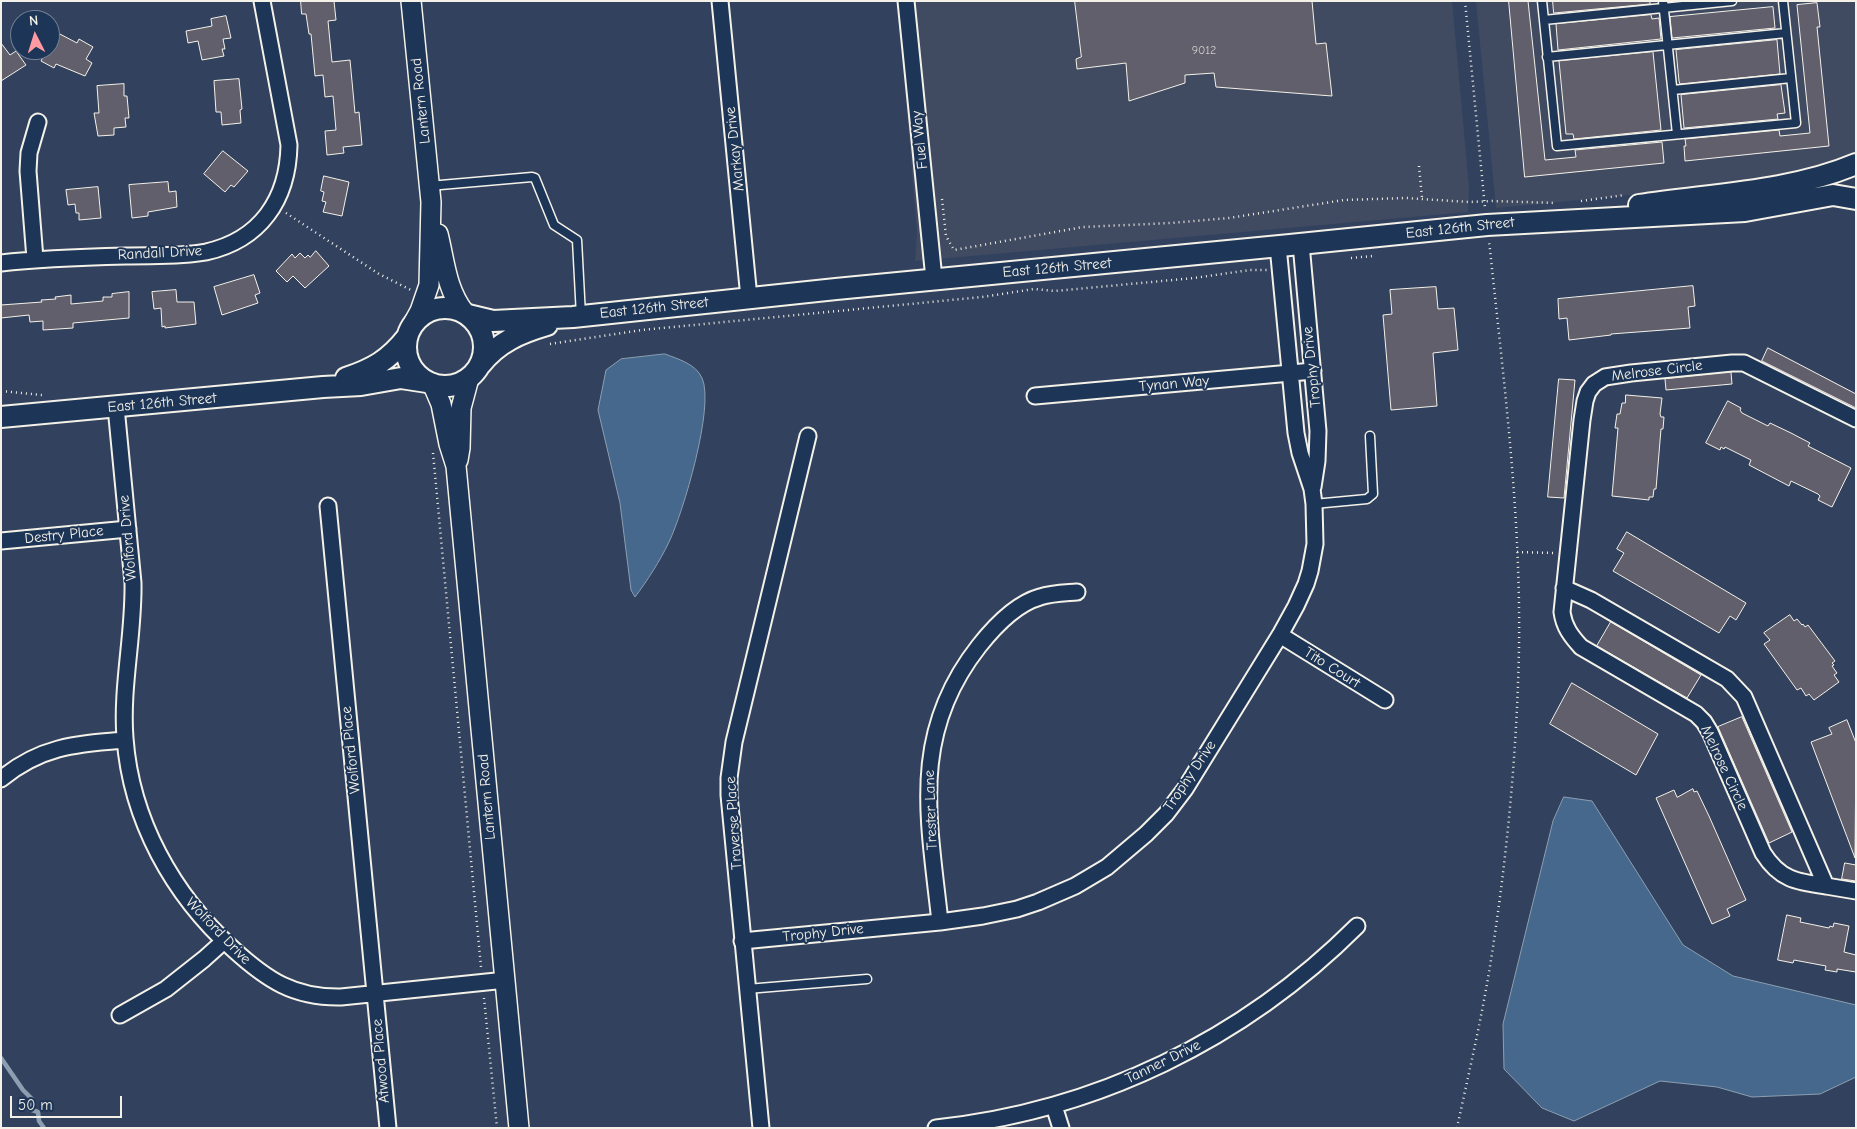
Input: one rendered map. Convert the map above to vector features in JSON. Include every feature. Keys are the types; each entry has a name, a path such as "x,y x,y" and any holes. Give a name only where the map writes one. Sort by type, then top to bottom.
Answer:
{"main road":[{"name":"East 126th Street","path":"466,314 493,321 577,317 749,298 1540,220 1776,186 1825,175 1856,164"},
{"name":"East 126th Street","path":"1540,220 1745,211 1833,195 1856,199"},
{"path":"454,308 466,314 478,327 483,340 484,354 474,372 461,382 448,386 430,382 410,364 407,353 411,330 423,314 433,309 454,308"},
{"name":"East 126th Street","path":"474,372 495,348 508,339 534,328 577,317"},
{"name":"East 126th Street","path":"323,387 360,374 383,362 399,347 411,330"},
{"name":"East 126th Street","path":"1,417 361,385 401,378 430,382"}],"street":[{"name":"Randall Drive","path":"1,263 35,259 193,254 232,244 260,224 274,206 286,178 288,163 288,145 262,1"},
{"name":"Lantern Road","path":"411,1 430,194 429,285 420,312 411,330"},
{"name":"Markay Drive","path":"720,1 749,298"},
{"name":"Fuel Way","path":"906,1 934,280"},
{"path":"35,259 28,171 38,122"},
{"name":"Lantern Road","path":"430,194 450,288 466,314"},
{"name":"Trophy Drive","path":"742,941 940,922 983,916 1038,902 1075,886 1122,856 1166,814 1185,789 1280,635 1296,606 1310,571 1315,544 1313,496 1318,431 1301,244"},
{"name":"Trophy Drive","path":"1278,246 1296,432 1300,453 1313,496"},
{"name":"Melrose Circle","path":"1856,419 1744,363 1640,372 1605,377 1594,384 1584,401 1562,612 1563,622 1567,631 1581,647 1696,714 1704,722 1762,853 1770,864 1785,877 1795,881 1856,891"},
{"name":"Tynan Way","path":"1035,396 1313,371"},
{"name":"Lantern Road","path":"456,466 460,448 461,408 474,372"},
{"name":"Lantern Road","path":"430,382 441,404 448,444 456,466 520,1128"},
{"name":"Wolford Drive","path":"116,407 134,605 125,698 125,740 138,802 145,824 158,854 186,899 224,941 266,977 300,993 328,997 506,980"},
{"name":"Traverse Place","path":"761,1128 742,941 729,778 734,742 808,436"},
{"name":"Wolford Place","path":"328,506 375,993"},
{"name":"Destry Place","path":"1,541 128,529"},
{"path":"1564,588 1591,600 1625,619 1727,679 1737,689 1744,697 1826,886"},
{"name":"Trester Lane","path":"940,922 929,817 928,779 933,739 946,700 973,654 1008,616 1026,603 1040,597 1077,592"},
{"name":"Tito Court","path":"1280,635 1385,700"},
{"path":"1,779 41,754 64,746 125,740"},
{"name":"Tanner Drive","path":"936,1128 982,1122 1054,1106 1136,1077 1182,1055 1258,1010 1331,952 1357,926"},
{"path":"120,1015 172,985 224,941"},
{"name":"Atwood Place","path":"375,993 388,1128"},
{"path":"1054,1106 1061,1128"}],"lane":[{"path":"1542,1 1557,146 1796,123 1783,1"},
{"path":"1544,20 1664,4 1732,1"},
{"path":"1664,4 1677,134"},
{"path":"1548,57 1786,33"},
{"path":"1673,90 1791,78"},
{"path":"430,194 535,178 554,224 561,230 573,235 576,240 577,317"},
{"path":"1313,496 1371,498 1373,494 1370,436"},
{"path":"747,989 867,979"}],"path":[{"path":"1465,1 1486,215"},
{"path":"1419,166 1422,198"},
{"path":"1575,202 1634,193"},
{"path":"942,197 946,236 954,250 1083,227 1229,218 1344,200 1422,198 1485,202 1557,203"},
{"path":"274,206 379,274 418,294"},
{"path":"1457,1128 1491,960 1503,869 1515,746 1519,647 1517,552 1509,426 1488,234"},
{"path":"1343,258 1375,255"},
{"path":"547,344 651,329 963,299 1034,289 1055,291 1194,278 1250,270 1280,269"},
{"path":"433,451 497,1128"},
{"path":"1517,552 1567,554"}],"shaded area":[{"path":"898,1 1452,1 1469,188 1468,212 915,261 917,233"},
{"path":"1476,1 1856,1 1856,173 1496,208"},
{"path":"665,354 686,363 699,373 705,392 704,411 696,460 675,528 649,578 635,597 631,590 620,503 598,410 606,370 621,359"},
{"path":"1564,797 1592,801 1683,945 1733,976 1856,1005 1856,1077 1820,1094 1752,1097 1717,1087 1660,1081 1574,1121 1542,1108 1504,1069 1503,1024 1553,821"}],"building":[{"path":"301,1 334,1 336,20 328,21 332,62 350,60 355,113 359,112 362,145 343,147 344,153 327,155 325,131 336,130 333,96 325,97 323,75 315,76 311,34 309,34 306,14 302,14"},
{"path":"1075,1 1312,1 1316,44 1326,43 1332,96 1216,87 1214,73 1185,75 1185,83 1129,101 1126,63 1077,69 1076,59 1081,57"},
{"path":"1509,1 1528,1 1545,160 1576,157 1575,150 1662,142 1664,163 1525,177"},
{"path":"1553,1 1650,1 1650,4 1554,13"},
{"path":"1817,3 1820,27 1817,27 1829,146 1685,161 1685,139 1779,130 1780,136 1810,133 1797,5"},
{"path":"1773,7 1775,28 1672,38 1670,17"},
{"path":"1651,15 1652,19 1659,18 1661,39 1558,50 1556,24"},
{"path":"226,16 231,38 223,39 225,49 222,49 224,56 202,60 198,41 188,43 186,31 212,26 211,19"},
{"path":"60,34 77,43 79,39 93,47 86,59 92,63 85,76 56,64 54,68 41,61 60,60"},
{"path":"1777,40 1780,74 1680,84 1676,50"},
{"path":"1,43 10,55 10,60 22,60 26,65 1,81"},
{"path":"1653,52 1661,130 1574,139 1573,134 1566,134 1559,61"},
{"path":"239,79 242,109 240,110 241,123 222,125 221,112 216,112 214,81"},
{"path":"124,84 124,96 127,96 129,118 125,118 126,127 114,128 114,135 98,136 94,113 99,113 97,86"},
{"path":"1781,85 1785,113 1777,114 1778,119 1684,128 1681,95"},
{"path":"223,151 248,171 234,187 231,185 225,192 204,174"},
{"path":"324,176 349,182 342,216 323,212 326,202 322,201 324,192 321,191"},
{"path":"168,182 169,192 176,191 177,207 148,212 148,216 132,218 129,185"},
{"path":"98,187 101,218 79,220 79,213 76,213 75,204 68,205 66,190"},
{"path":"316,251 329,266 305,288 293,276 287,282 276,271 292,254 295,258 300,253 305,258 308,255 310,257"},
{"path":"254,275 260,293 255,295 258,303 222,315 214,287"},
{"path":"1693,286 1695,306 1688,307 1690,328 1611,334 1569,340 1567,318 1559,319 1558,299"},
{"path":"1436,287 1438,309 1454,308 1458,350 1433,353 1437,406 1391,410 1383,315 1392,314 1390,290"},
{"path":"176,290 177,302 194,302 196,324 162,327 161,308 154,309 152,292"},
{"path":"129,292 129,318 73,323 73,328 43,330 43,321 30,322 29,315 1,318 1,305 42,302 41,300 71,295 71,304 103,301 103,297 112,297 112,294"},
{"path":"1768,348 1856,394 1856,408 1762,361"},
{"path":"1731,372 1732,384 1666,390 1665,379"},
{"path":"1559,379 1575,380 1564,498 1548,497"},
{"path":"1626,395 1662,398 1660,414 1661,417 1664,417 1663,429 1661,429 1656,489 1654,489 1653,497 1649,497 1649,500 1612,496 1618,428 1615,428 1617,414 1620,414"},
{"path":"1728,401 1741,408 1742,413 1768,426 1770,423 1791,433 1810,443 1808,446 1851,468 1832,507 1818,500 1820,496 1818,494 1791,481 1789,486 1749,465 1751,460 1725,447 1724,449 1721,447 1720,450 1706,443"},
{"path":"1627,532 1746,603 1736,620 1730,616 1719,633 1613,571 1624,553 1617,549"},
{"path":"1790,615 1794,621 1797,619 1805,627 1808,625 1835,661 1832,663 1834,665 1832,666 1837,673 1834,675 1839,682 1814,700 1809,694 1806,696 1801,688 1797,690 1764,644 1770,640 1764,633"},
{"path":"1611,622 1701,675 1687,698 1597,646"},
{"path":"1572,683 1658,734 1636,775 1550,724"},
{"path":"1742,717 1792,832 1769,843 1718,727"},
{"path":"1847,720 1856,743 1855,858 1811,742 1832,734 1829,728"},
{"path":"1693,789 1694,792 1697,791 1709,816 1746,900 1727,909 1730,916 1712,924 1656,798 1674,790 1677,797"},
{"path":"1845,863 1856,865 1856,881 1842,879"},
{"path":"1787,915 1801,918 1800,922 1829,928 1830,926 1833,927 1834,923 1849,926 1844,952 1856,955 1856,972 1837,969 1837,972 1825,970 1826,966 1794,960 1793,963 1778,960"}],"waterway":[{"path":"1,1058 23,1090 32,1099 29,1109 38,1112 39,1121 44,1128"}]}
